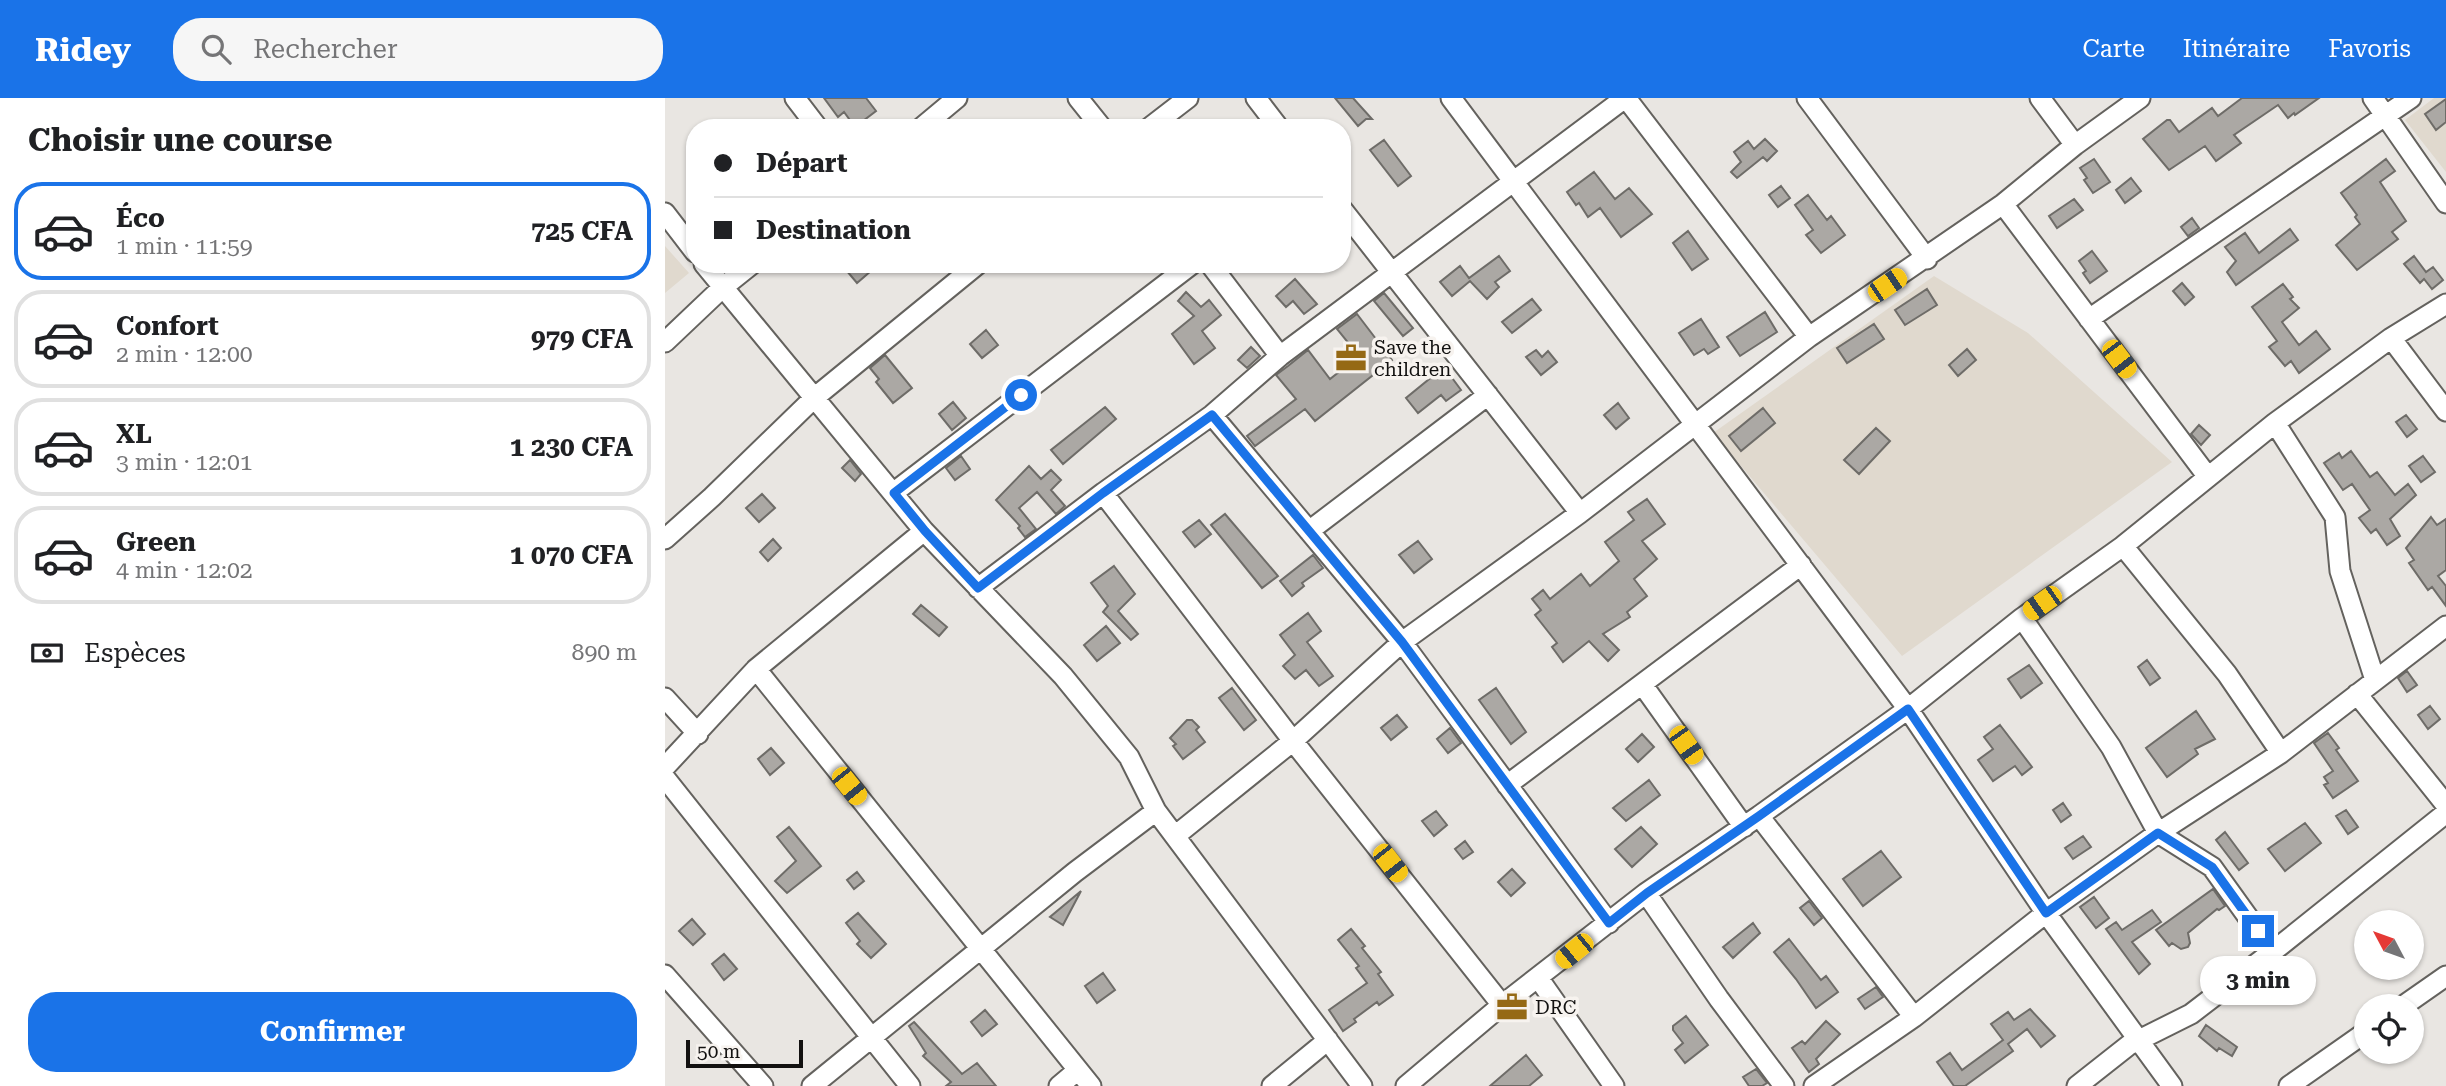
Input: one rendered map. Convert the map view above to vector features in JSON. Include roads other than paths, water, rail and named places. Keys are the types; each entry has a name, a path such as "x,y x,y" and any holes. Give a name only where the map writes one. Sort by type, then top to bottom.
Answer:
{"street":[{"path":"795,98 811,119"},
{"path":"932,119 957,98"},
{"path":"1078,98 1095,119"},
{"path":"1161,119 1188,98"},
{"path":"1255,98 1272,119"},
{"path":"1451,98 1908,709 2046,913 2172,1086"},
{"path":"978,588 1212,415 1280,356 1391,271 1626,98 1809,337"},
{"path":"1807,98 1927,259"},
{"path":"2040,98 2075,145"},
{"path":"1175,836 1293,741 1402,642 1580,513 1809,337 1927,259 2003,204 2075,145 2140,98"},
{"path":"2373,98 2446,203"},
{"path":"2089,319 2411,98"},
{"path":"2003,204 2208,477"},
{"path":"665,213 686,240"},
{"path":"1351,220 1580,513"},
{"path":"711,273 925,531 1063,676 1129,757 1156,811 1362,1086"},
{"path":"665,342 741,273"},
{"path":"665,539 814,398 967,273"},
{"path":"894,493 1180,273"},
{"path":"1217,273 1280,356"},
{"path":"1406,1086 1502,1005 1647,893 1908,709 2022,618 2123,546 2275,423 2391,338 2446,304"},
{"path":"2391,338 2446,411"},
{"path":"1309,531 1488,395"},
{"path":"1212,415 1402,642 1609,923"},
{"path":"2275,423 2335,517 2340,571 2375,680"},
{"path":"1103,493 1293,741 1502,1005"},
{"path":"665,767 756,669 925,531"},
{"path":"2123,546 2227,674 2281,753"},
{"path":"1507,785 1801,565"},
{"path":"2022,618 2111,747 2158,833 2212,867 2273,952"},
{"path":"1814,1086 1914,1017 2046,913 2158,833 2281,753 2446,626"},
{"path":"756,669 1091,1086"},
{"path":"1642,684 1914,1017"},
{"path":"2357,694 2446,805"},
{"path":"665,698 698,734"},
{"path":"665,778 910,1086"},
{"path":"811,1086 1156,811"},
{"path":"2077,1086 2129,1045 2191,1014 2446,813"},
{"path":"1647,893 1719,999 1784,1086"},
{"path":"665,975 763,1086"},
{"path":"2420,994 2446,976"},
{"path":"1539,979 1614,1086"},
{"path":"1272,1086 1328,1040"},
{"path":"2289,1086 2354,1040"},
{"path":"1059,1086 1078,1070"}],"place":[{"name":"Save the children","path":"1351,358"},
{"name":"DRC","path":"1512,1007"}]}
